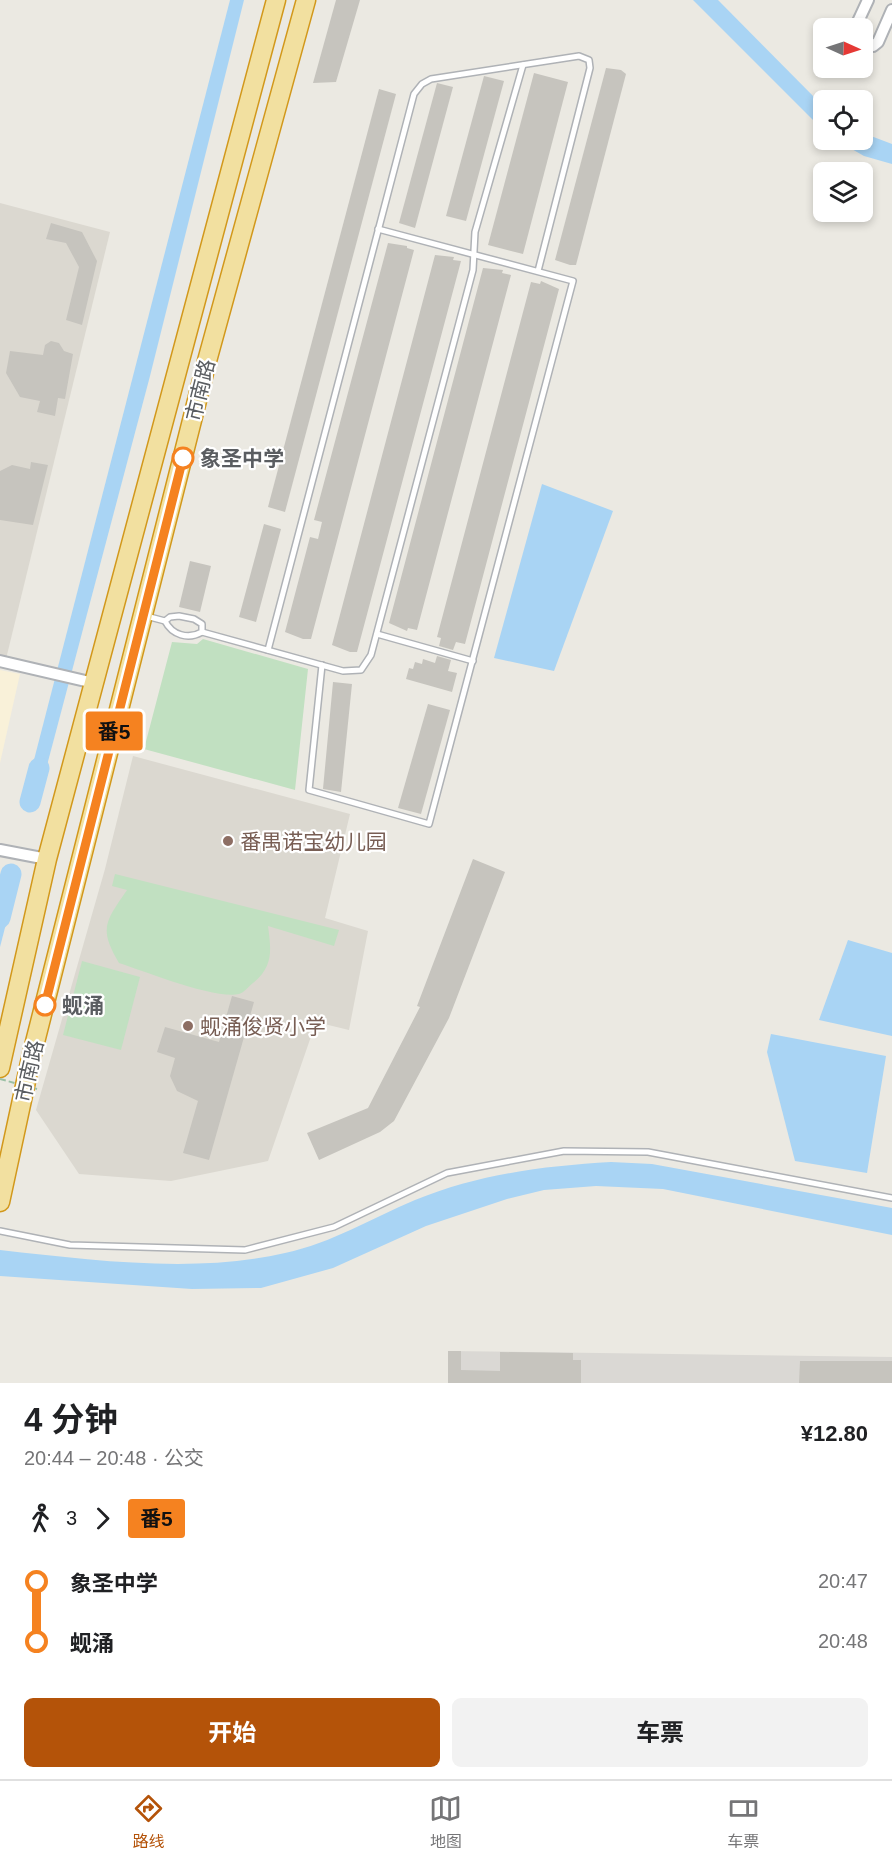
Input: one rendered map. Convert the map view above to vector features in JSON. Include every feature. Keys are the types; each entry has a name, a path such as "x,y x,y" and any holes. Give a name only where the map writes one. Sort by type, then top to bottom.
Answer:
{"highway":[{"name":"市南路","path":"0,1068 85,680 276,0"},
{"name":"市南路","path":"0,1202 34,1047 207,361 306,0"}],"street":[{"path":"860,18 868,0"},
{"path":"873,46 878,42 892,10"},
{"path":"0,661 85,680"},
{"path":"0,850 47,859"}],"lane":[{"path":"268,650 416,90 431,79 579,56 589,60 590,68 538,271"},
{"path":"143,616 165,621 176,634 191,636 202,632 344,671 361,670 372,655 473,270 476,232 523,65"},
{"path":"322,665 309,790 429,824 573,281 378,229"},
{"path":"165,621 170,617 188,617 202,624 202,632"},
{"path":"377,634 472,661"},
{"path":"0,1232 69,1245 245,1250 334,1227 447,1173 564,1151 648,1152 892,1198"}],"path":[{"path":"0,1079 37,1089"}],"shaded area":[{"path":"0,203 110,232 6,659 0,658"},
{"path":"0,670 20,674 0,763"},
{"name":"蚬涌俊贤小学","path":"133,756 350,814 325,918 368,931 349,1030 316,1022 268,1161 171,1181 79,1174 36,1110 105,869"},
{"path":"448,1351 892,1357 892,1383 448,1383"}],"green space":[{"path":"203,639 308,669 295,790 144,749 172,642 197,644"},
{"path":"115,874 339,930 334,946 268,926 270,957 268,964 260,977 245,991 228,995 198,989 119,963 108,941 107,925 127,890 112,886"},
{"path":"82,961 140,977 121,1050 63,1035"}],"water":[{"path":"230,0 244,0 150,376 41,788 32,796 27,787"},
{"path":"693,0 718,0 813,96 813,120"},
{"path":"873,137 892,144 892,164 864,156 854,150 873,150"},
{"path":"542,484 613,511 554,671 494,658"},
{"path":"10,880 15,889 0,947 0,896 3,885"},
{"path":"848,940 892,953 892,1036 819,1020"},
{"path":"771,1034 886,1056 867,1173 795,1161 767,1052"},
{"path":"611,1162 652,1164 892,1208 892,1235 663,1189 596,1186 544,1190 507,1199 426,1226 333,1268 261,1288 192,1289 0,1276 0,1250 106,1261 179,1264 215,1263 285,1253 319,1243 415,1200 463,1184 536,1169"}],"building":[{"path":"336,0 360,0 336,82 313,83"},
{"path":"606,68 621,70 626,74 576,265 570,265 555,260"},
{"path":"534,73 568,82 523,254 488,245"},
{"path":"484,76 504,81 466,221 446,216"},
{"path":"437,83 453,87 415,228 399,223"},
{"path":"379,89 396,94 285,512 268,507"},
{"path":"51,223 82,232 97,261 82,325 66,320 79,267 66,243 46,239"},
{"path":"388,243 407,246 414,250 311,639 303,639 285,632 310,537 318,539 322,522 314,520"},
{"path":"435,255 454,257 453,260 461,261 357,652 350,652 332,645"},
{"path":"483,268 503,270 502,273 511,275 417,630 408,628 407,631 389,623"},
{"path":"541,281 559,289 465,644 456,642 453,650 439,646 441,638 437,637 531,282 540,284"},
{"path":"51,341 59,343 64,351 73,354 65,399 58,398 55,416 37,412 40,401 20,397 6,373 10,351 43,355 45,345"},
{"path":"31,462 48,465 33,525 0,520 0,471 12,465 30,469"},
{"path":"264,524 281,529 256,622 239,617"},
{"path":"190,561 211,566 200,612 179,607"},
{"path":"437,656 451,660 448,671 457,673 452,692 406,679 409,668 413,669 415,662 422,664 423,659 435,663"},
{"path":"333,682 352,684 341,792 323,789"},
{"path":"428,704 450,710 421,814 398,808"},
{"path":"473,859 505,872 449,1018 394,1121 380,1132 319,1160 307,1133 368,1108 420,1007 417,1006"},
{"path":"232,996 254,1002 209,1160 183,1153 198,1101 177,1091 170,1076 175,1058 157,1052 165,1027 219,1042"},
{"path":"448,1351 461,1351 461,1370 500,1371 500,1352 573,1353 573,1360 581,1360 581,1383 448,1383"},
{"path":"800,1361 892,1361 892,1383 799,1383"}],"waterway":[{"path":"30,802 39,768"},
{"path":"0,918 11,874"}],"bus line":[{"name":"番5","path":"45,1005 183,458"}],"place":[{"name":"象圣中学","path":"183,458"},
{"name":"番禺诺宝幼儿园","path":"228,841"},
{"name":"蚬涌","path":"45,1005"},
{"name":"蚬涌俊贤小学","path":"188,1026"}]}
